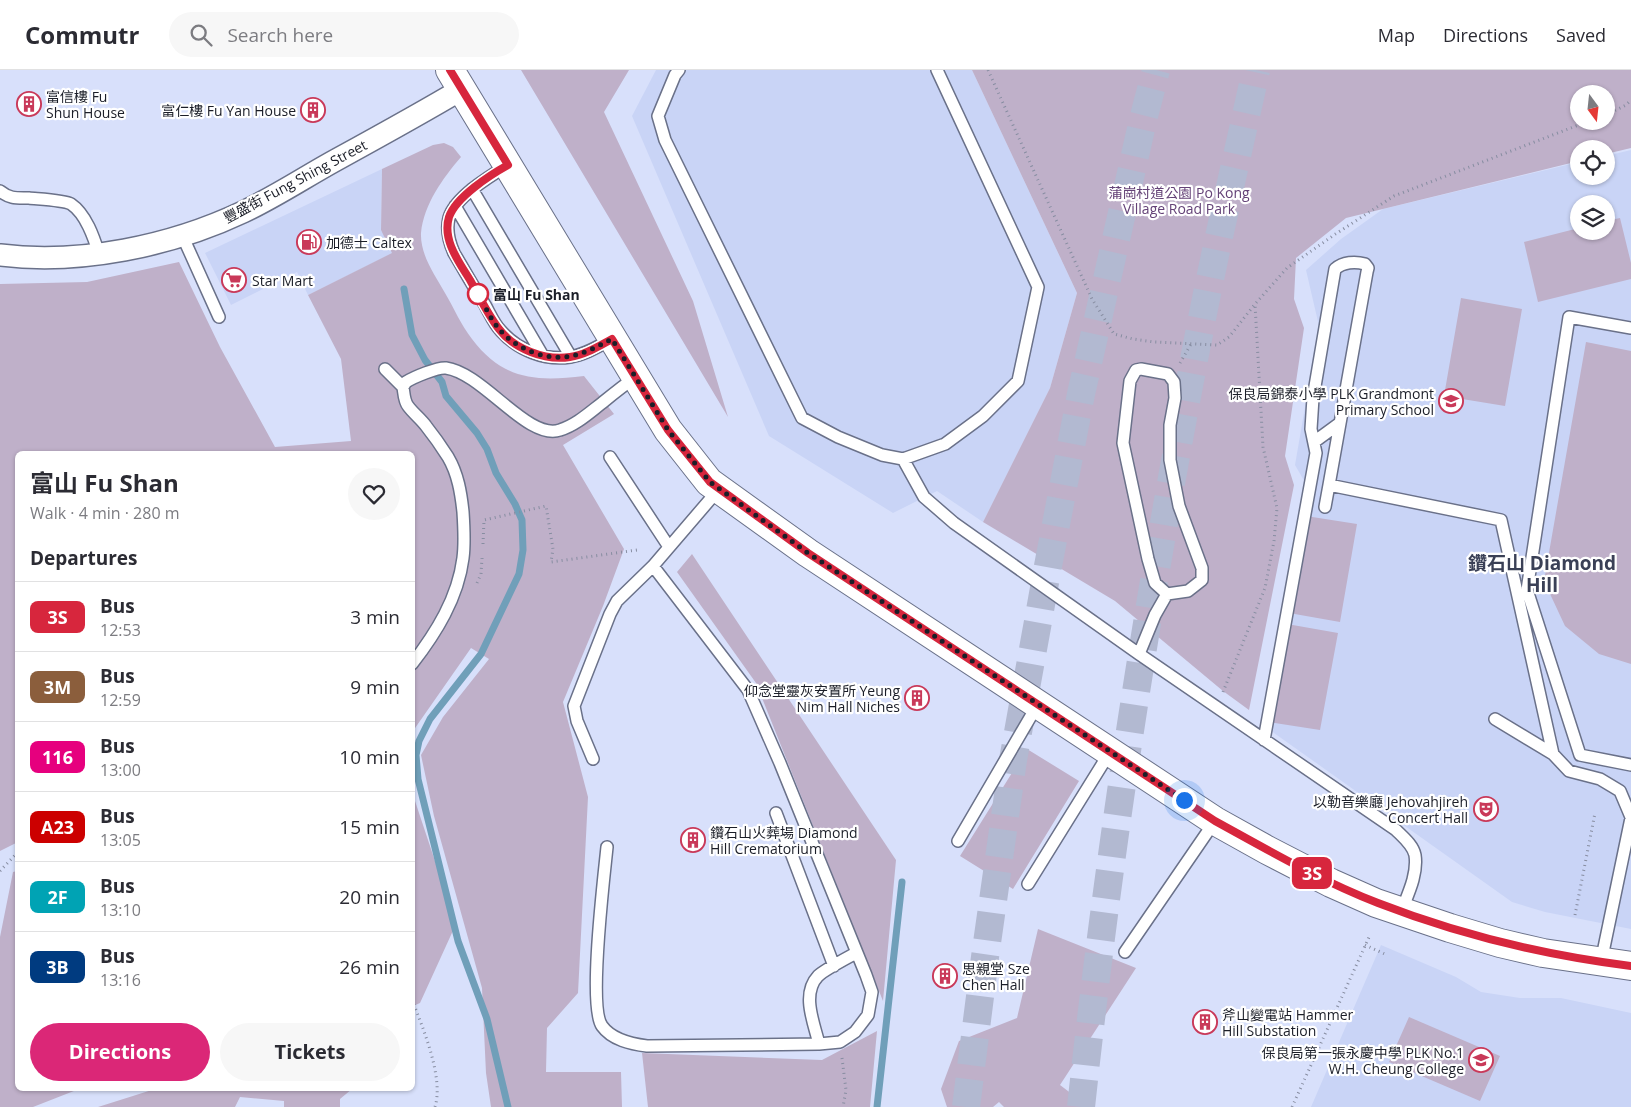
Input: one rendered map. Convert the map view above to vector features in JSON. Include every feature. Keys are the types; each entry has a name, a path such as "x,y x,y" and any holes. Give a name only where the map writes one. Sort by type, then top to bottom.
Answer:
{"main road":[{"path":"456,80 668,430 710,482 719,489 808,553 1110,752 1215,821 1274,854 1376,903 1401,912 1500,943 1543,953 1631,966"}],"street":[{"name":"豐盛街 Fung Shing Street","path":"0,255 18,258 57,259 99,254 142,247 195,231 244,212 456,80"}],"lane":[{"path":"679,70 675,75 658,116 665,140 802,418 838,437 882,455 903,459 945,444 983,416 1018,381 1038,286 937,70"},
{"path":"508,165 485,178 455,206 449,217 448,230 450,243 499,330 511,341 525,349 543,356 555,358 571,357 587,352 612,339"},
{"path":"472,189 571,357"},
{"path":"0,191 8,197 41,199 70,204 82,216 95,239 99,254"},
{"path":"455,206 543,356"},
{"path":"182,235 219,317"},
{"path":"1264,740 1316,453 1311,429 1313,398 1335,269 1345,264 1361,263 1365,264 1368,272 1325,507"},
{"path":"1631,328 1569,317 1527,590 1580,754 1631,766"},
{"path":"403,388 406,382 413,378 444,367 467,375 490,391 532,426 545,431 559,431 576,423 636,377"},
{"path":"385,369 403,388 407,404 425,425 452,464 458,478 462,504 463,558 452,597 442,620 415,660"},
{"path":"1141,369 1168,374 1174,382 1175,398 1170,425 1170,460 1179,506 1202,568 1202,580 1188,591 1166,594 1155,584 1123,443 1130,381 1136,370 1141,369"},
{"path":"1314,442 1340,423"},
{"path":"610,457 669,547"},
{"path":"903,459 924,497 954,522 1139,654 1396,830 1407,841 1415,854 1415,872 1401,912"},
{"path":"1329,485 1501,520 1553,754"},
{"path":"593,759 577,721 574,706 610,614 617,601 653,566 719,489"},
{"path":"607,847 596,964 597,1008 601,1025 611,1035 632,1044 647,1046 819,1044 840,1042 855,1032 868,1015 872,992 748,690 653,566"},
{"path":"1139,654 1166,594"},
{"path":"958,841 1038,704"},
{"path":"1495,718 1553,754 1569,771 1600,779 1620,791 1631,817 1601,962"},
{"path":"1028,884 1110,752"},
{"path":"776,813 834,966"},
{"path":"1125,952 1215,821"},
{"path":"819,1044 810,1005 810,990 819,976 856,953"}],"path":[{"path":"988,70 1092,299 1114,334 1154,342 1217,345 1229,337 1287,268 1394,196 1570,128"},
{"path":"1615,110 1626,105 1631,100"},
{"path":"1213,704 1223,692 1265,588 1274,541 1277,508 1263,447 1255,304"},
{"path":"1171,378 1191,344"},
{"path":"484,520 546,506 553,549 551,562 637,550"},
{"path":"1575,915 1595,813"},
{"path":"0,871 15,855"},
{"path":"1292,1107 1370,935"},
{"path":"1365,945 1388,954"},
{"path":"415,1009 434,1064 438,1098 435,1107"},
{"path":"840,1042 846,1090 843,1107"}],"shaded area":[{"path":"656,70 972,70 1077,293 1050,388 983,522 937,491 893,513 769,436 632,116"},
{"path":"1631,150 1631,929 1545,912 1512,902 1274,733 1264,721 1306,484 1295,465 1319,326 1306,270 1341,239 1383,209 1570,164 1570,185 1615,185 1615,154"},
{"name":"加德士 Caltex","path":"382,169 381,230 393,253 308,295 297,272 231,305 205,253"},
{"name":"保良局第一張永慶中學 PLK No.1 W.H. Cheung College","path":"1381,945 1456,977 1481,992 1520,998 1561,998 1631,1013 1631,1107 1311,1107"}],"green space":[{"path":"521,70 629,70 604,112 693,301 728,417"},
{"name":"蒲崗村道公園 Po Kong Village Road Park","path":"972,70 1631,70 1631,148 1615,152 1615,140 1570,140 1570,163 1346,218 1296,258 1294,299 1304,328 1285,456 1294,485 1249,710 1223,691 1115,601 983,522 1050,388 1077,293"},
{"path":"444,143 453,147 461,157 441,183 430,202 423,222 421,241 429,265 464,328 484,353 508,370 536,378 551,379 584,376 614,414 563,445 624,549 603,606 563,702 588,797 578,993 547,1028 546,1072 621,1072 622,1107 491,1107 486,1073 482,988 434,816 421,755 443,717 489,659 471,648 415,728 415,451 15,451 15,844 0,851 0,284 87,282 179,262 220,347 275,447 351,441 341,359 308,295 392,253 381,230 382,169 433,145"},
{"path":"1620,218 1631,263 1631,279 1538,302 1524,242 1570,230 1570,240 1615,240 1615,219"},
{"path":"1461,298 1522,309 1505,406 1444,396"},
{"path":"1586,342 1631,351 1631,664 1599,654 1565,626 1544,581"},
{"path":"1306,516 1357,524 1340,622 1289,613"},
{"path":"692,554 896,860 883,1001 756,683 677,572"},
{"path":"1287,624 1338,633 1320,730 1269,722"},
{"path":"1027,749 1079,781 1013,889 960,856"},
{"path":"415,801 456,924 420,1003 415,1005"},
{"path":"13,872 15,872 15,1091 74,1091 33,1107 0,1107 0,937"},
{"path":"1038,929 1136,968 1060,1085 1089,1107 1004,1107 999,1102 993,1107 947,1107 941,1089 959,1041 1017,1018"},
{"path":"1409,1017 1500,1056 1480,1101 1389,1062"},
{"path":"877,1031 870,1107 648,1107 642,1053 822,1060"},
{"path":"149,1091 350,1091 340,1099 340,1107 284,1107 284,1101 240,1097 235,1107 98,1107"}],"waterway":[{"path":"404,289 412,335 425,360 442,382 446,396 477,433 487,449 496,473 515,504 522,520 523,550 519,574 481,654 430,719 419,741 416,755 418,779 458,941 487,1019 508,1107"},
{"path":"877,1107 902,882"}],"tunnel":[{"path":"966,1107 1013,760 1048,566 1081,394 1156,70"},
{"path":"1081,1107 1117,816 1163,526 1219,235 1256,70"}],"bus line":[{"name":"3S","path":"450,70 508,165 485,178 455,206 449,217 450,243 499,330 511,341 543,356 555,358 571,357 587,352 612,339 668,430 710,482 808,553 1215,821 1331,882 1376,903 1401,912 1500,943 1543,953 1631,966"}],"place":[{"name":"富信樓 Fu Shun House","path":"29,104"},
{"name":"富仁樓 Fu Yan House","path":"313,110"},
{"name":"加德士 Caltex","path":"309,242"},
{"name":"Star Mart","path":"234,280"},
{"name":"富山 Fu Shan","path":"478,294"},
{"name":"保良局錦泰小學 PLK Grandmont Primary School","path":"1451,401"},
{"name":"仰念堂靈灰安置所 Yeung Nim Hall Niches","path":"917,698"},
{"name":"以勒音樂廳 Jehovahjireh Concert Hall","path":"1486,809"},
{"name":"鑽石山火葬場 Diamond Hill Crematorium","path":"693,840"},
{"name":"思親堂 Sze Chen Hall","path":"945,976"},
{"name":"斧山變電站 Hammer Hill Substation","path":"1205,1022"},
{"name":"保良局第一張永慶中學 PLK No.1 W.H. Cheung College","path":"1481,1060"}],"district":[{"name":"鑽石山 Diamond Hill","path":"1542,574"}],"route":[{"path":"478,294 499,330 511,341 543,356 555,358 571,357 587,352 612,339 668,430 710,482 808,553 1184,800"}]}
